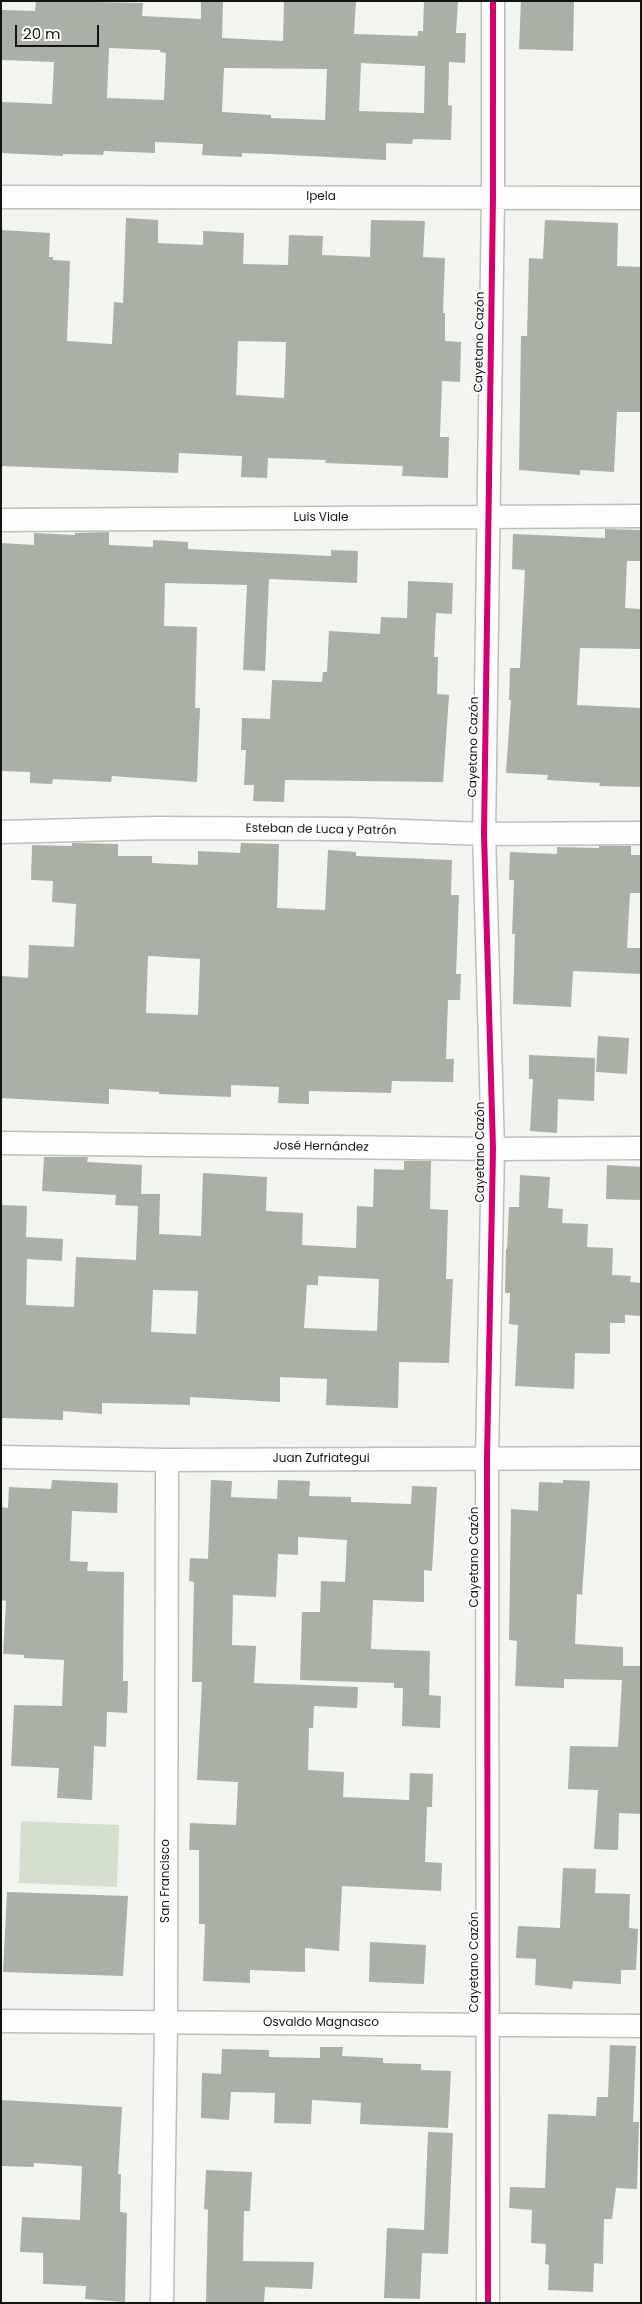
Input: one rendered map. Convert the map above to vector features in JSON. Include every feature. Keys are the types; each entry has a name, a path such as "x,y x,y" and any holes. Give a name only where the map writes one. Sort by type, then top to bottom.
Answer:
{"street":[{"name":"Cayetano Cazón","path":"488,2303 486,2024 487,1458 493,1149 484,834 493,197 493,1"},
{"name":"Ipela","path":"1,197 641,198"},
{"name":"Luis Viale","path":"1,520 641,516"},
{"name":"Esteban de Luca y Patrón","path":"1,832 155,828 311,828 484,834 641,833"},
{"name":"José Hernández","path":"1,1143 493,1149 641,1148"},
{"name":"Juan Zufriategui","path":"1,1457 167,1460 641,1458"},
{"name":"San Francisco","path":"162,2303 166,2022 167,1460"},
{"name":"Osvaldo Magnasco","path":"1,2022 641,2026"}],"green space":[{"path":"21,1821 119,1825 117,1887 19,1883"}],"building":[{"path":"36,1 143,3 142,16 201,19 201,1 223,1 222,38 283,41 284,1 356,1 354,34 418,36 418,31 423,31 424,1 458,1 456,33 466,33 465,63 449,62 448,105 452,106 451,140 413,139 412,144 386,143 386,160 242,153 242,157 202,155 203,144 155,142 155,153 104,151 103,155 63,154 63,156 1,153 1,102 52,104 54,62 1,60 1,10 35,11","holes":["109,48 160,50 160,52 166,53 164,100 107,98","361,63 425,66 424,113 359,111","224,68 327,69 325,120 271,118 271,115 222,112"]},
{"path":"521,1 574,1 573,51 519,49"},
{"path":"126,218 158,220 158,243 203,245 203,231 244,233 243,264 288,265 289,235 323,236 322,255 370,257 371,220 425,221 423,257 445,258 443,313 445,313 445,341 461,342 460,382 442,381 440,437 449,437 448,478 402,476 403,466 325,463 326,460 268,458 267,478 241,477 242,456 179,453 178,473 1,466 1,230 50,233 49,257 53,257 53,260 70,261 67,341 112,344 114,302 123,303","holes":["238,341 286,342 284,398 236,395"]},
{"path":"545,220 618,223 617,266 641,267 641,412 617,412 614,472 580,470 580,475 519,470 521,336 527,336 529,258 543,259"},
{"path":"605,529 641,530 641,561 627,561 625,608 641,609 641,649 580,648 577,705 641,708 641,787 599,786 600,783 547,780 548,775 506,773 511,700 509,700 510,668 520,668 525,570 512,569 513,534 605,538"},
{"path":"109,532 109,545 153,547 153,540 188,542 188,549 331,556 331,550 358,551 357,583 269,579 265,671 243,670 247,585 165,583 164,626 197,627 195,708 200,708 197,782 112,776 111,782 53,779 52,784 30,783 30,772 1,771 1,543 34,545 34,533 75,535 75,533"},
{"path":"408,581 453,583 452,614 436,613 434,657 438,657 437,694 449,695 443,782 285,780 284,802 253,801 254,785 244,785 246,750 241,750 242,718 270,719 272,680 322,682 323,672 327,672 329,631 380,634 381,617 407,618"},
{"path":"72,843 118,844 118,856 152,856 152,863 198,865 198,851 240,853 241,843 279,844 277,908 325,910 328,850 356,852 356,856 452,860 451,895 459,895 456,974 461,974 460,1000 448,1000 446,1059 454,1059 453,1082 392,1081 391,1093 309,1091 309,1104 278,1103 279,1087 231,1085 231,1097 159,1094 159,1092 109,1089 109,1104 1,1098 1,976 28,978 29,945 74,947 76,904 52,902 53,881 31,880 32,845 72,846","holes":["148,956 200,959 198,1015 146,1013"]},
{"path":"599,846 631,846 631,855 641,855 641,893 630,893 627,948 641,948 641,974 573,971 571,1007 513,1004 515,934 512,934 514,880 509,880 510,852 557,854 557,847 599,848"},
{"path":"598,1036 629,1038 627,1074 596,1072"},
{"path":"529,1055 595,1058 594,1101 558,1099 557,1133 530,1131 533,1079 529,1079"},
{"path":"44,1157 88,1157 87,1162 142,1165 141,1194 160,1194 159,1234 201,1236 203,1173 267,1177 266,1211 303,1213 302,1245 356,1248 357,1206 373,1207 374,1169 404,1170 404,1161 431,1161 430,1209 448,1210 446,1279 453,1279 449,1363 399,1362 398,1408 326,1405 327,1379 280,1377 280,1402 190,1397 190,1405 102,1403 102,1414 63,1411 63,1420 1,1418 1,1205 27,1206 26,1237 63,1239 62,1261 27,1259 26,1305 74,1307 76,1257 136,1260 138,1206 115,1205 116,1195 42,1191","holes":["318,1276 379,1279 377,1331 304,1328 307,1285 318,1285","153,1290 198,1291 196,1334 151,1332"]},
{"path":"607,1165 641,1167 641,1200 606,1199"},
{"path":"520,1175 550,1177 548,1208 563,1209 562,1223 588,1224 587,1247 613,1248 612,1275 631,1276 630,1282 641,1283 641,1316 625,1315 625,1323 610,1323 610,1354 575,1353 574,1389 515,1386 518,1325 509,1324 510,1293 505,1293 506,1249 509,1207 519,1207"},
{"path":"52,1480 118,1483 117,1513 72,1511 70,1561 88,1562 87,1571 124,1572 123,1681 128,1681 127,1713 107,1712 106,1747 94,1746 92,1800 57,1798 59,1768 11,1766 14,1705 62,1706 64,1660 24,1658 24,1655 3,1654 6,1601 1,1600 1,1507 8,1508 9,1487 51,1489"},
{"path":"211,1480 232,1481 231,1497 277,1499 278,1480 310,1481 309,1496 351,1497 351,1502 411,1504 412,1486 437,1487 432,1571 424,1570 424,1602 373,1600 371,1649 430,1651 429,1695 441,1696 440,1728 402,1726 403,1688 394,1688 394,1683 300,1680 302,1612 320,1612 321,1581 345,1582 347,1540 298,1537 298,1555 278,1554 276,1597 233,1595 232,1645 256,1646 254,1683 358,1687 357,1708 314,1706 313,1728 309,1728 308,1770 344,1772 343,1797 409,1800 410,1773 433,1774 432,1807 427,1807 425,1862 442,1863 441,1891 342,1886 339,1951 305,1948 305,1972 250,1970 250,1983 203,1981 205,1924 199,1924 199,1850 189,1850 190,1823 236,1825 238,1782 197,1780 202,1682 192,1682 194,1582 189,1581 190,1558 208,1559"},
{"path":"563,1480 590,1481 582,1595 577,1594 575,1644 623,1647 623,1666 641,1666 641,1814 619,1813 618,1850 594,1849 598,1790 568,1789 570,1746 618,1747 622,1680 564,1679 564,1688 515,1686 517,1641 509,1640 511,1509 538,1511 539,1482 563,1483"},
{"path":"563,1868 596,1869 595,1893 630,1894 629,1928 638,1929 636,1970 621,1970 621,1984 573,1981 572,1989 535,1985 536,1959 516,1958 518,1926 560,1928"},
{"path":"7,1892 128,1896 123,1976 3,1972"},
{"path":"370,1942 426,1945 424,1984 369,1982"},
{"path":"610,2045 636,2046 633,2122 639,2122 637,2189 616,2188 612,2219 604,2219 603,2264 594,2263 593,2292 548,2290 549,2265 545,2264 546,2244 531,2243 532,2210 509,2208 510,2187 545,2188 548,2114 596,2116 597,2097 608,2097"},
{"path":"320,2047 343,2047 342,2056 383,2058 383,2063 421,2064 421,2070 451,2071 448,2128 360,2124 361,2103 312,2100 311,2124 274,2123 275,2093 231,2092 229,2120 201,2118 202,2073 221,2074 222,2049 269,2050 269,2057 320,2058"},
{"path":"1,2100 122,2107 118,2174 121,2174 120,2212 127,2213 125,2302 85,2299 86,2286 43,2284 43,2253 20,2252 22,2217 80,2220 82,2166 34,2163 34,2167 1,2166"},
{"path":"428,2132 453,2133 448,2254 422,2253 420,2299 384,2298 387,2228 424,2230"},
{"path":"206,2170 252,2172 250,2211 244,2211 243,2261 314,2262 312,2289 265,2287 264,2303 206,2303 208,2210 204,2209"}],"cycle path":[{"path":"488,2303 487,1458 493,1149 484,834 493,197 493,1"}]}
